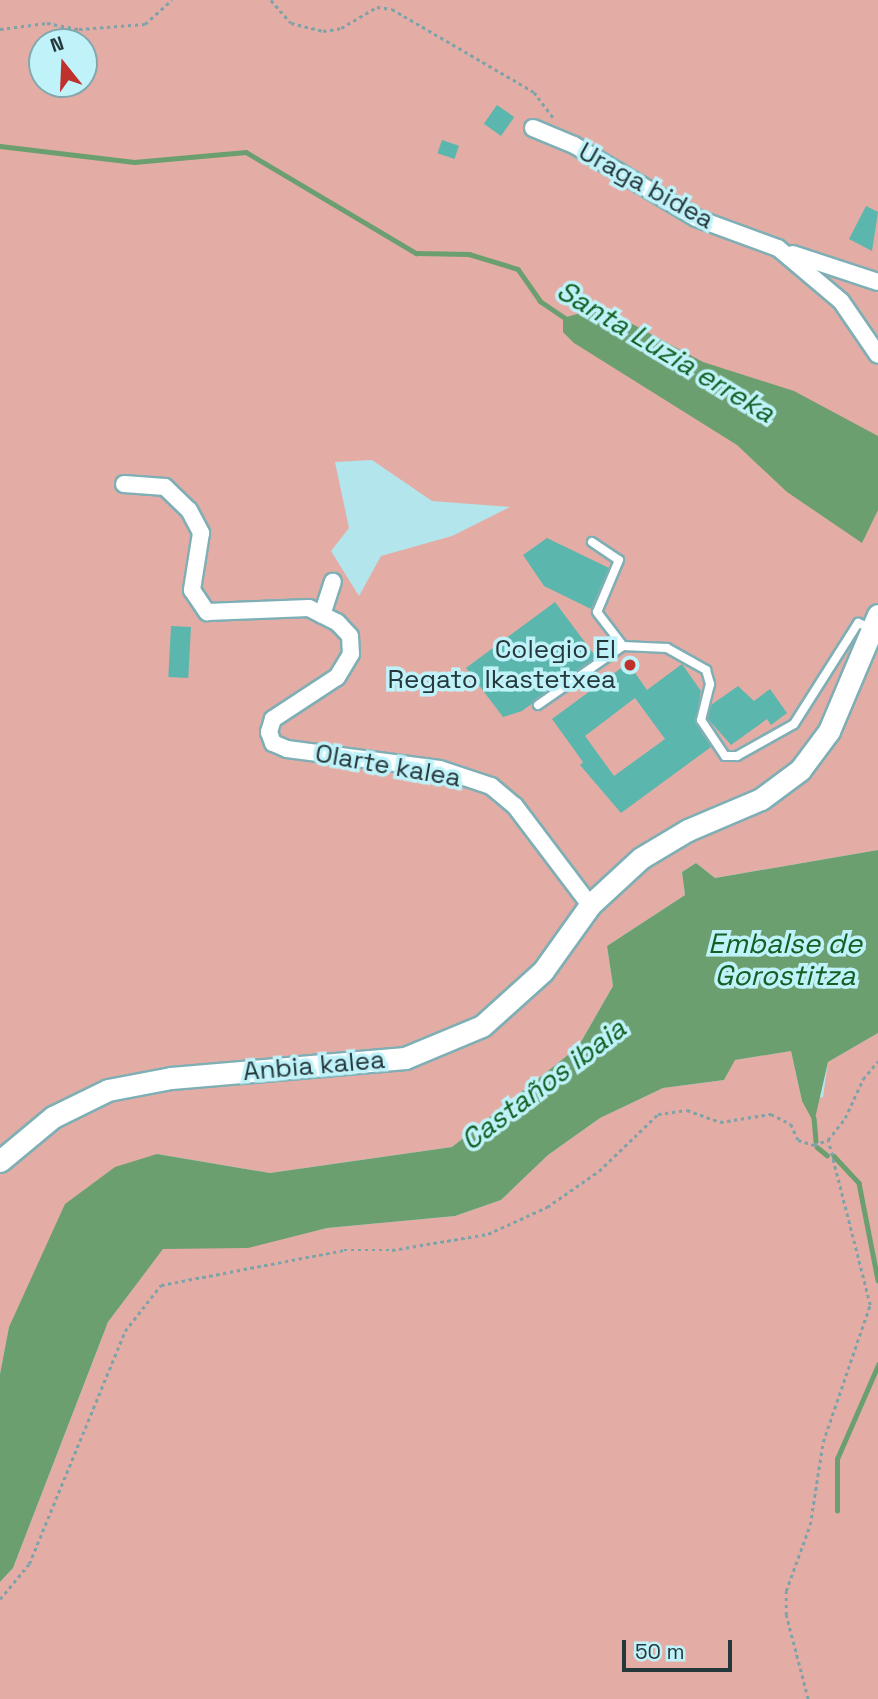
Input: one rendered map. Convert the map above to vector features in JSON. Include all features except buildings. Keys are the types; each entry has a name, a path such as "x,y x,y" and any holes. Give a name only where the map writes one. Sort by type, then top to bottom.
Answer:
{"street":[{"name":"Uraga bidea","path":"533,128 574,145 696,218 778,248 841,301 878,355"},
{"path":"778,248 848,276 878,282"},
{"name":"Olarte kalea","path":"124,484 164,486 190,510 201,533 192,590 206,612 309,608 323,615 350,636 351,654 337,677 274,719 269,732 273,743 287,749 440,769 491,786 515,806 590,905"},
{"path":"323,615 333,582"},
{"path":"590,905 655,848 761,799 800,770 829,731 875,621"},
{"name":"Anbia kalea","path":"0,1160 71,1106 126,1086 405,1058 447,1045 509,1005 543,971 590,905"}],"lane":[{"path":"592,542 619,559 597,612 622,646"},
{"path":"538,705 622,646 667,648 706,670 710,684 701,720 725,756 737,756 794,724 858,623 875,621"}],"path":[{"path":"0,29 47,23 79,29 145,24 172,0"},
{"path":"271,0 291,23 323,31 341,27 377,7 392,9 534,92 574,145"},
{"path":"0,1599 29,1564 125,1331 161,1285 204,1273 344,1250 392,1250 488,1234 547,1207 599,1171 658,1114 687,1110 720,1122 771,1114 791,1124 798,1140 814,1145 828,1140 878,1060"},
{"path":"808,1699 786,1615 786,1591 810,1525 823,1442 870,1305 828,1140"}],"shaded area":[{"path":"0,0 878,0 878,850 715,878 696,863 682,872 685,895 607,946 613,986 578,1047 452,1147 270,1173 157,1154 9,1327 0,1374","holes":["372,460 432,501 510,507 452,536 381,556 359,596 331,551 349,528 335,462"]},
{"path":"878,1033 878,1699 0,1699 0,1582 13,1568 108,1322 163,1248 248,1247 327,1228 455,1216 501,1200 548,1155 600,1118 663,1088 724,1080 734,1060 791,1051 802,1101 823,1097 828,1062"}],"water":[{"path":"584,312 610,312 703,362 794,391 878,436 878,510 862,543 787,492 737,445 574,343 563,332 563,318"},
{"name":"Embalse de Gorostitza","path":"878,850 878,1033 828,1062 814,1123 802,1101 791,1051 735,1060 724,1080 663,1088 600,1118 548,1155 501,1200 455,1216 327,1228 248,1248 163,1249 108,1322 13,1568 0,1582 0,1374 9,1327 65,1204 115,1167 157,1154 270,1173 452,1147 578,1047 613,986 607,946 685,895 682,872 696,863 715,878"}],"waterway":[{"name":"Santa Luzia erreka","path":"0,146 134,162 246,152 416,253 469,254 518,269 540,301 568,320"},
{"path":"814,1118 816,1141"},
{"path":"817,1147 827,1155"},
{"path":"834,1156 859,1183 878,1280"},
{"path":"837,1511 837,1459 878,1365"}],"place":[{"name":"Colegio El Regato Ikastetxea","path":"630,665"}],"water label":[{"name":"Castaños ibaia","path":"543,1084"}]}
